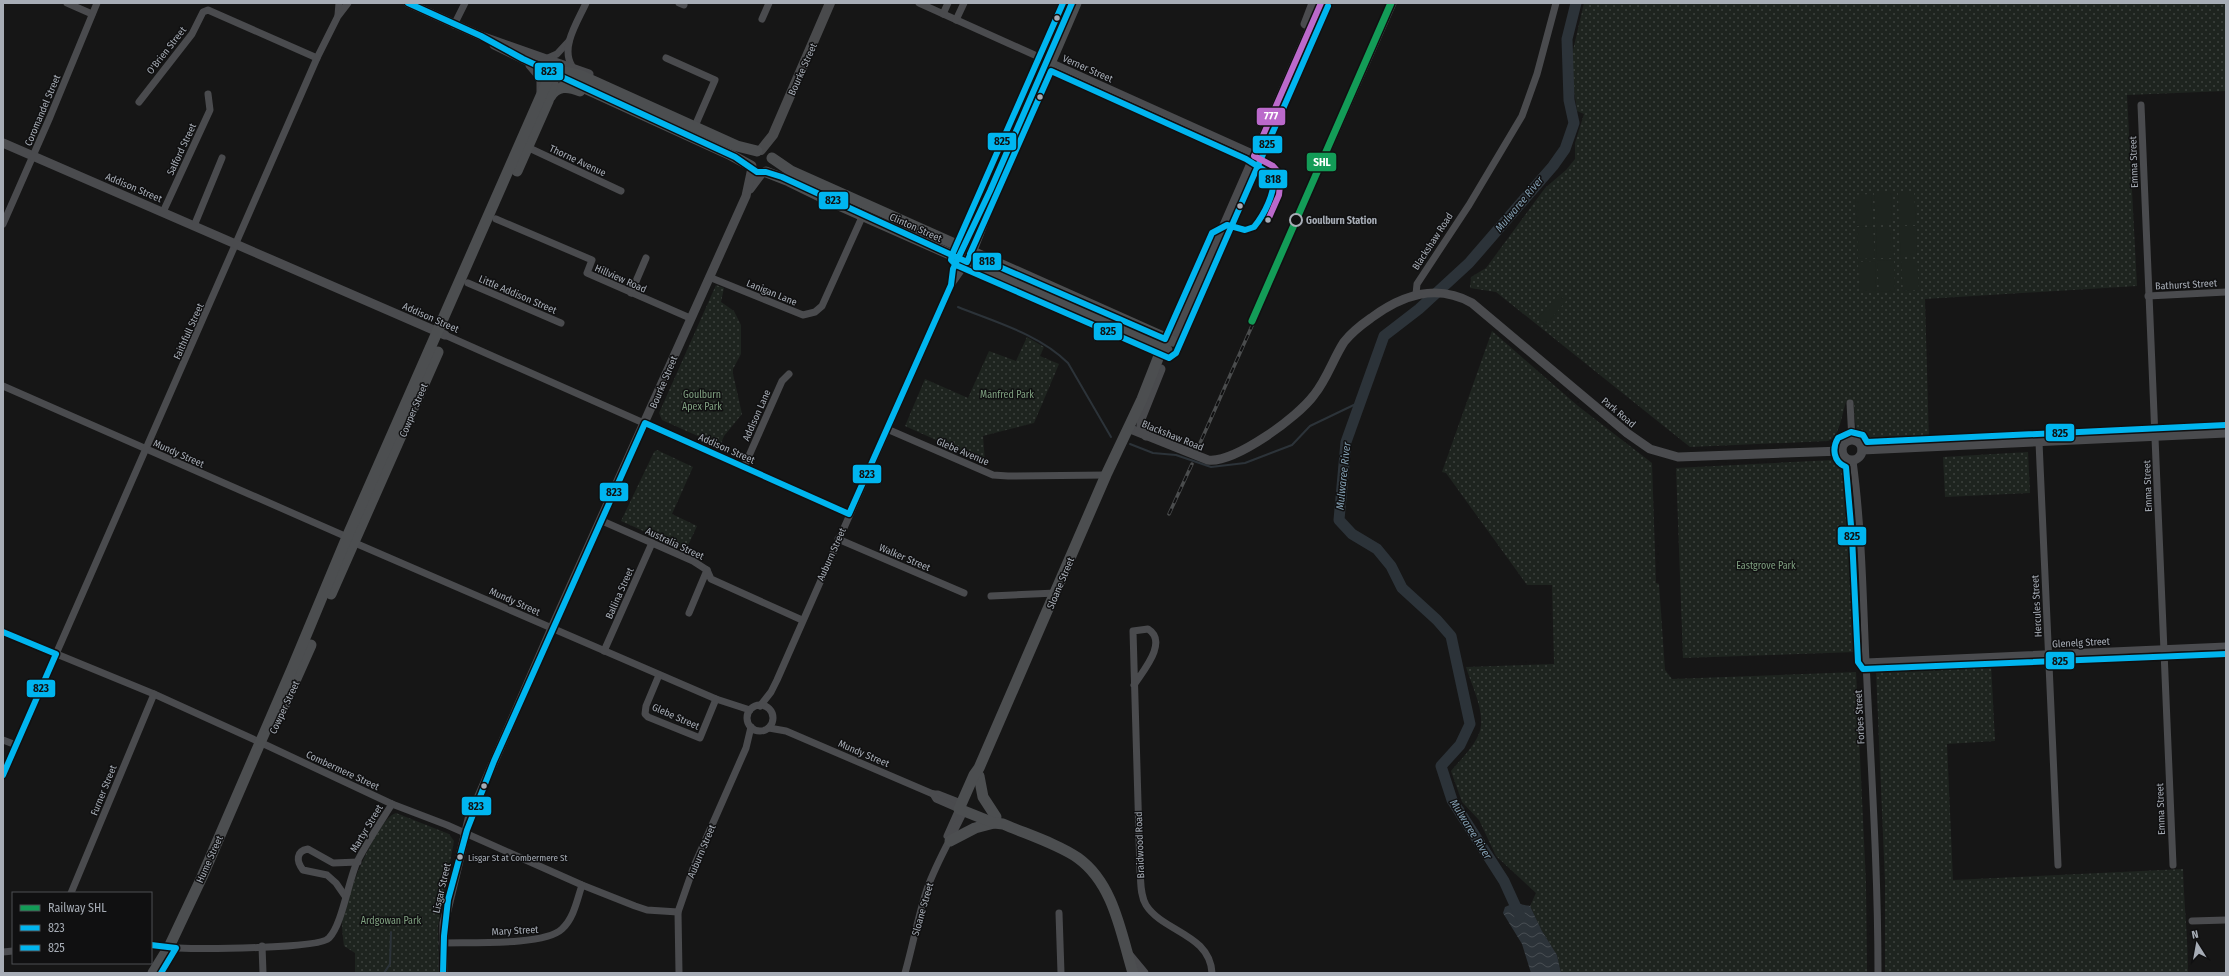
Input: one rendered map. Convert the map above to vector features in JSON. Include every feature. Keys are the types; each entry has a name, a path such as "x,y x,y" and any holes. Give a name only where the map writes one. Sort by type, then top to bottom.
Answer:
{"main road":[{"name":"Bourke Street","path":"771,157 773,136 830,3"},
{"name":"Auburn Street","path":"1049,62 1072,3"},
{"name":"Auburn Street","path":"965,255 1076,3"},
{"name":"Clinton Street","path":"555,74 573,73 604,85 736,146 759,151"},
{"name":"Clinton Street","path":"555,74 758,170 789,180 863,215 965,255 1167,344"},
{"name":"Cowper Street","path":"263,743 292,669 351,540 555,74"},
{"name":"Clinton Street","path":"544,98 557,89 572,88 631,114 655,121"},
{"name":"Cowper Street","path":"442,334 468,283 496,219 527,147 544,98"},
{"name":"Bourke Street","path":"759,151 773,136"},
{"path":"759,151 766,152 771,157 771,166 758,170 751,157 759,151"},
{"name":"Clinton Street","path":"771,157 791,171 965,255"},
{"name":"Sloane Street","path":"1142,399 1161,369 1167,344"},
{"name":"Sloane Street","path":"962,807 979,772 1106,475 1167,344"},
{"name":"Hume Street","path":"161,973 202,877 263,743"},
{"path":"979,772 983,797 998,821"},
{"path":"962,807 998,821 1078,858 1090,868 1099,880 1112,904 1132,973"},
{"path":"947,844 975,828 998,821"},
{"name":"Hume Street","path":"153,973 172,948"}],"street":[{"path":"67,3 92,14"},
{"name":"Coromandel Street","path":"3,224 97,3"},
{"name":"Faithfull Street","path":"338,16 339,3"},
{"name":"Faithfull Street","path":"3,775 237,244 317,58 338,16 348,3"},
{"name":"Clinton Street","path":"408,3 481,36 572,66 594,77 604,85"},
{"path":"454,25 465,3"},
{"path":"548,58 557,54 569,41 586,3"},
{"path":"762,18 769,3"},
{"name":"Verner Street","path":"919,3 1250,152"},
{"path":"943,14 948,3"},
{"path":"956,20 964,3"},
{"name":"Sloane Street","path":"1167,344 1313,3"},
{"name":"Sloane Street","path":"1167,344 1321,3"},
{"name":"Blackshaw Road","path":"1128,428 1208,460 1217,460 1238,453 1268,434 1307,403 1319,389 1344,343 1354,331 1398,300 1416,294 1417,284 1472,200 1522,116 1537,74 1556,3"},
{"name":"O'Brien Street","path":"139,102 192,34 203,12 208,10 317,58"},
{"name":"Clinton Street","path":"481,36 523,59 555,74"},
{"path":"569,41 569,58 572,66"},
{"name":"Clinton Street","path":"506,44 547,65 555,74"},
{"path":"666,58 715,80 695,126"},
{"path":"523,59 540,75 544,98"},
{"name":"Salford Street","path":"163,212 210,110 208,94"},
{"name":"Emma Street","path":"2141,105 2173,865"},
{"name":"Addison Street","path":"3,143 237,244 849,514"},
{"name":"Thorne Avenue","path":"527,147 621,191"},
{"path":"194,226 222,158"},
{"name":"Bourke Street","path":"465,833 552,628 645,423 690,318 758,170"},
{"name":"Lanigan Lane","path":"710,277 803,315 815,312 822,306 863,215"},
{"name":"Hillview Road","path":"496,219 592,260 587,273 690,318"},
{"name":"Auburn Street","path":"760,706 771,692 951,286 953,269 965,255"},
{"path":"631,293 646,258"},
{"name":"Little Addison Street","path":"468,283 561,323"},
{"name":"Bathurst Street","path":"2148,296 2226,292"},
{"name":"Park Road","path":"1416,294 1449,294 1466,299 1479,307 1627,434 1650,449 1669,455 1689,458 1842,451"},
{"path":"1146,436 1142,428 1141,420 1161,369"},
{"name":"Addison Lane","path":"744,467 782,381 789,374"},
{"name":"Mundy Street","path":"3,386 659,675 732,706 750,710"},
{"path":"1850,403 1852,440"},
{"name":"Glebe Avenue","path":"887,429 993,475 1106,475"},
{"path":"1862,450 2226,433"},
{"path":"1852,440 1858,442 1862,450 1860,458 1853,461 1845,458 1842,451 1844,444 1852,440"},
{"name":"Hercules Street","path":"2039,442 2058,865"},
{"name":"Forbes Street","path":"1853,461 1862,549 1866,662 1876,829 1878,973"},
{"name":"Australia Street","path":"600,520 707,570 711,579 802,620"},
{"name":"Walker Street","path":"838,540 964,594"},
{"name":"Ballina Street","path":"604,651 652,543"},
{"path":"689,613 707,570"},
{"path":"990,596 1056,593"},
{"name":"Braidwood Road","path":"1134,685 1152,658 1155,648 1155,639 1148,630 1133,631 1134,685 1142,896 1151,911 1204,950 1209,956 1212,973"},
{"name":"Combermere Street","path":"3,632 154,694 263,743 392,804 465,833 582,885 647,910 678,912"},
{"name":"Glenelg Street","path":"1866,662 2226,646"},
{"name":"Glebe Street","path":"659,675 646,706 645,714 648,717 700,738 716,699"},
{"name":"Auburn Street","path":"769,709 771,692"},
{"name":"Furner Street","path":"71,892 154,694"},
{"name":"Mundy Street","path":"732,706 747,719"},
{"path":"760,706 769,709 773,719 768,728 760,731 751,727 747,719 750,710 760,706"},
{"name":"Mundy Street","path":"773,719 786,731"},
{"name":"Auburn Street","path":"678,912 694,866 746,748 751,727"},
{"name":"Mundy Street","path":"768,728 786,731 933,794 938,794 962,807"},
{"name":"Auburn Street","path":"746,748 760,731"},
{"path":"3,740 16,746"},
{"name":"Martyr Street","path":"262,946 315,944 328,940 336,930 345,896 358,862 392,804"},
{"name":"Sloane Street","path":"905,973 927,890 962,807"},
{"name":"Lisgar Street","path":"443,973 442,943 445,917 465,833"},
{"name":"Martyr Street","path":"345,896 336,883 327,875 303,870 297,861 298,856 304,850 308,849 333,863 358,862"},
{"name":"Mary Street","path":"442,943 532,940 550,936 562,930 569,920 582,885"},
{"path":"678,912 679,973"},
{"path":"1059,913 1061,973"},
{"path":"2192,921 2226,920"},
{"path":"152,945 172,948 262,946 263,973"},
{"path":"1127,953 1144,973"}],"green space":[{"path":"1584,3 2226,3 2226,91 2127,95 2137,286 1925,299 1929,441 1868,444 1859,436 1853,401 1846,402 1838,430 1832,439 1828,441 1690,447 1496,292 1470,288 1471,277 1486,268 1545,188 1566,170 1575,159 1575,143 1584,114 1577,111 1570,63"},
{"path":"1898,192 1914,192 1916,223 1899,223"},
{"path":"1874,193 1891,193 1892,224 1876,224"},
{"path":"1871,194 1873,225 1857,226 1855,195"},
{"path":"1899,226 1916,226 1917,257 1901,257"},
{"path":"1873,227 1875,258 1858,259 1857,228"},
{"path":"1876,227 1892,227 1894,258 1877,258"},
{"path":"1917,259 1919,290 1903,291 1901,260"},
{"path":"1894,260 1895,291 1879,292 1877,261"},
{"path":"1875,261 1876,293 1860,293 1858,262"},
{"name":"Goulburn Apex Park","path":"716,285 724,288 721,302 734,311 741,325 741,354 733,369 733,374 742,414 724,436 720,446 662,420 659,413"},
{"path":"1559,294 1566,301 1546,325 1538,318"},
{"path":"1492,331 1578,406 1652,463 1656,583 1659,584 1665,670 1672,679 1856,672 1866,883 1867,973 1561,973 1557,955 1542,931 1530,906 1536,893 1496,856 1479,820 1462,802 1451,771 1473,745 1481,728 1478,702 1466,667 1554,664 1552,585 1527,585 1446,473 1442,472"},
{"name":"Manfred Park","path":"1027,337 1044,347 1040,356 1059,364 1034,423 983,436 985,462 905,426 925,379 968,398 989,351 1016,361"},
{"path":"657,450 693,467 672,514 697,526 686,550 621,521 654,452"},
{"path":"2028,452 2030,493 1945,497 1943,457"},
{"name":"Eastgrove Park","path":"1832,460 1842,466 1847,479 1856,652 1683,658 1676,468"},
{"path":"1991,664 1995,741 1947,744 1953,880 2183,869 2188,973 1885,973 1885,882 1876,671"},
{"name":"Ardgowan Park","path":"396,813 449,834 454,841 438,926 439,973 355,973 355,953 344,946 342,919 350,892 364,859 380,828 388,818"}],"water":[{"path":"1514,903 1530,906 1542,931 1557,955 1561,973 1531,973 1522,944 1503,913 1505,907"}],"waterway":[{"name":"Mulwaree River","path":"1520,916 1504,881 1452,800 1441,766 1460,745 1470,724 1451,636 1437,620 1402,588 1391,566 1377,549 1352,534 1339,520 1346,442 1384,336 1419,309 1469,263 1553,166 1565,149 1574,123 1569,100 1567,39 1576,3"},
{"path":"958,307 1030,336 1044,344 1068,363 1111,437"},
{"path":"1130,444 1153,453 1176,455 1211,467 1245,463 1292,445 1310,426 1360,402"},
{"path":"384,973 390,964 391,932"}],"railway":[{"path":"1197,450 1395,3"},
{"path":"1169,514 1192,464"}],"rail line":[{"name":"SHL","path":"1252,321 1391,3"}],"transit line":[{"name":"823","path":"408,3 481,36 523,59 735,157 757,172 766,172 782,177 967,262 971,253"},
{"name":"825","path":"1063,3 951,260 956,265 1169,358 1176,353 1328,6"},
{"name":"823","path":"443,973 444,936 448,900 467,830 494,761 645,423 849,514 951,285 953,269 990,191 1072,3"},
{"name":"777","path":"1268,220 1279,195 1281,175 1273,166 1254,156 1321,3"},
{"name":"818","path":"1051,71 1246,159 1273,176 1273,189 1271,196 1262,216 1254,227 1245,230 1227,225 1212,233 1165,339 970,254 1051,71"},
{"name":"825","path":"2226,425 1867,442 1863,435 1851,432 1838,438 1834,450 1838,462 1846,467 1852,537 1858,662 1863,669 2226,654"},
{"name":"823","path":"3,632 56,654 3,775"},
{"name":"823","path":"152,945 176,948 161,973"}],"place":[{"name":"Goulburn Station","path":"1296,220"},
{"name":"Lisgar St at Combermere St","path":"460,857"}]}
